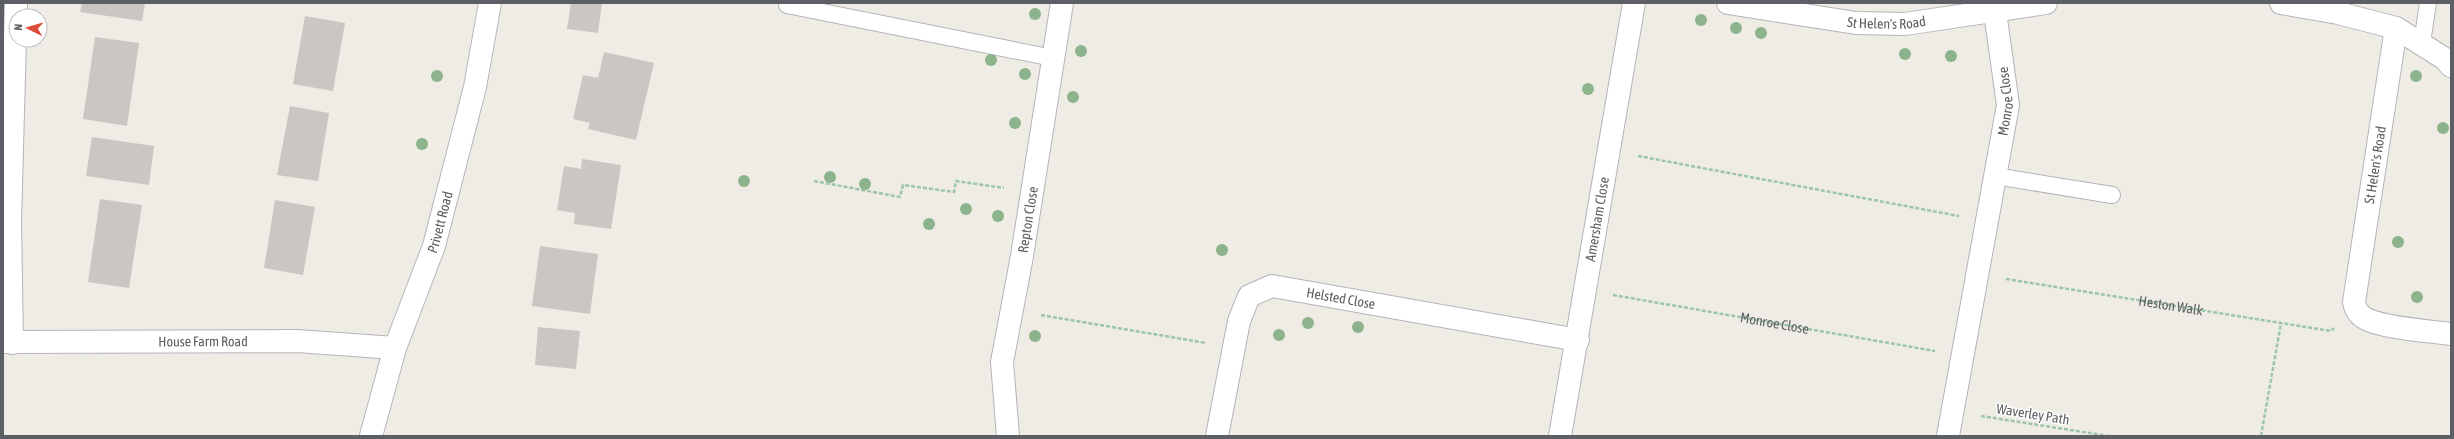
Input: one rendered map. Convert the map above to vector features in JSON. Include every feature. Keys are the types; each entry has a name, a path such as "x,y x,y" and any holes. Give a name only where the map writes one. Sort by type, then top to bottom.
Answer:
{"street":[{"name":"House Farm Road","path":"16,3 7,342 298,341 395,348"},
{"name":"Privett Road","path":"371,436 395,348 434,246 475,87 490,3"},
{"name":"Repton Close","path":"1008,436 1002,362 1032,191 1062,3"},
{"name":"Amersham Close","path":"1560,436 1578,340 1634,3"},
{"name":"St Helen's Road","path":"1737,4 1856,23 1905,24 1995,12 2046,3"},
{"path":"2280,3 2338,13 2396,28 2422,43 2445,59 2451,66"},
{"name":"Monroe Close","path":"1948,436 2008,105 1995,12"},
{"name":"St Helen's Road","path":"2355,305 2396,28"},
{"name":"Helsted Close","path":"1217,436 1239,321 1248,296 1272,286 1578,340"},
{"path":"2355,305 2364,318 2386,325 2451,334"}],"lane":[{"path":"787,3 786,5 1053,58"},
{"path":"2422,43 2428,3"},
{"path":"1995,176 2112,195"}],"path":[{"path":"1609,151 1987,221"},
{"path":"814,181 900,197 903,185 954,192 956,181 1032,191"},
{"name":"Heston Walk","path":"1978,275 2331,331 2355,305"},
{"name":"Monroe Close","path":"1586,290 1963,356"},
{"path":"1012,310 1234,348"},
{"path":"2261,436 2281,323"},
{"name":"Waverley Path","path":"1953,412 2109,436"}],"building":[{"path":"82,3 145,3 142,21 80,12"},
{"path":"571,3 602,3 598,33 567,29"},
{"path":"305,16 345,23 333,91 293,84"},
{"path":"95,37 139,43 127,126 83,119"},
{"path":"604,52 654,63 636,140 588,129 590,123 573,119 583,75 598,78"},
{"path":"290,106 329,113 318,181 277,175"},
{"path":"92,137 154,146 149,185 86,176"},
{"path":"582,159 621,165 611,229 574,224 575,213 557,210 564,166 581,169"},
{"path":"100,199 142,205 129,288 88,282"},
{"path":"275,200 315,207 303,275 264,268"},
{"path":"540,246 598,254 590,314 532,306"},
{"path":"538,327 580,331 576,369 535,365"}]}
